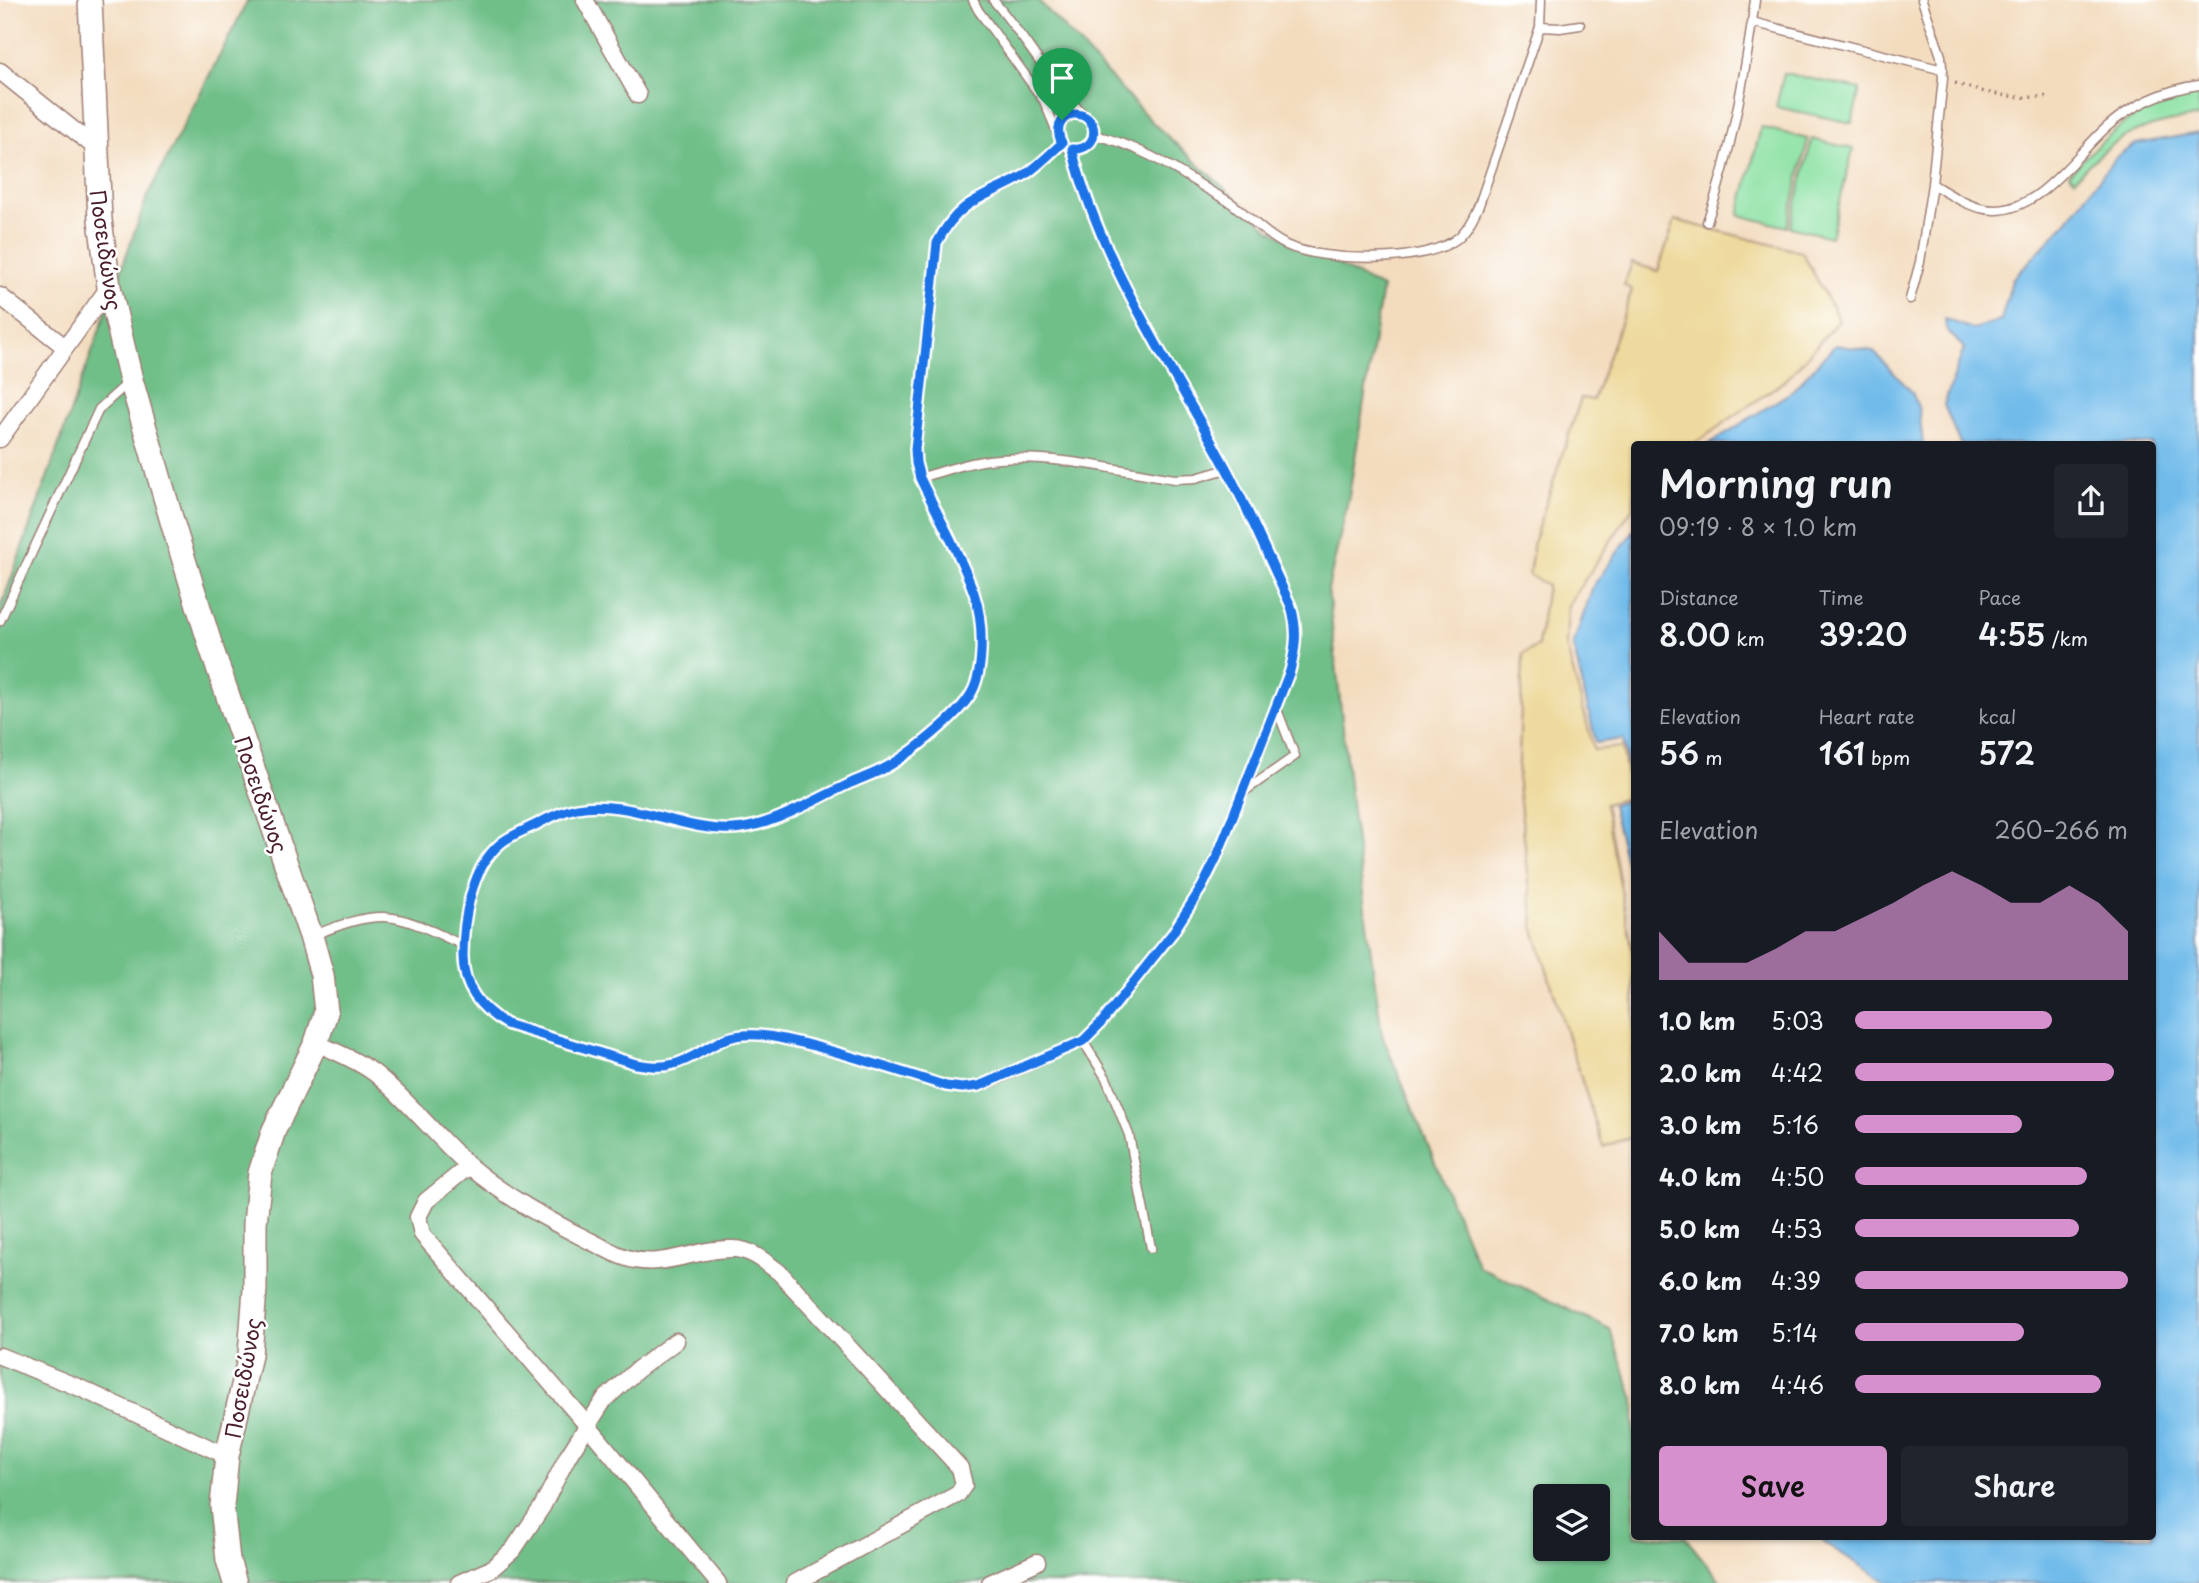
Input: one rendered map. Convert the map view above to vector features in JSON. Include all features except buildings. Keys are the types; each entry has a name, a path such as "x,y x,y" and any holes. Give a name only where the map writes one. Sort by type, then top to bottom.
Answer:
{"street":[{"name":"Ποσειδώνος","path":"90,0 100,220 109,287 131,380 174,528 212,650 311,936 322,975 327,1012 316,1043 274,1130 260,1173 255,1223 255,1289 250,1355 228,1456 222,1506 229,1560 236,1583"},
{"path":"585,0 638,95"},
{"path":"0,71 96,148"},
{"path":"0,439 109,287"},
{"path":"0,296 65,348"},
{"path":"316,1043 372,1071 469,1166 528,1207 624,1257 644,1262 667,1261 736,1248 759,1257 780,1273 960,1468 964,1485 958,1494 795,1583"},
{"path":"469,1166 426,1201 418,1217 422,1234 587,1425 718,1583"},
{"path":"459,1583 491,1569 513,1550 542,1507 568,1456 604,1400 637,1370 676,1341"},
{"path":"0,1356 80,1388 228,1456"},
{"path":"990,1583 1037,1562"}],"lane":[{"path":"973,0 1044,101 1060,140 1072,149 1095,220 1123,282 1227,469 1291,606 1297,644 1290,671 1216,859 1189,910 1101,1023 1083,1041 979,1086 946,1086 828,1050 760,1035 740,1035 723,1039 686,1060 654,1067 636,1064 506,1024 488,1013 476,999 467,980 463,945 475,882 484,863 501,843 561,811 586,806 618,808 710,828 734,829 759,824 886,767 958,712 973,691 980,664 981,628 975,596 920,478 916,463 915,449 937,243 946,225 963,208 980,196 1026,174 1044,160 1060,140 1059,125 1062,120 1072,114 1084,115"},
{"path":"993,0 1017,29 1060,91 1092,123 1094,135 1088,145 1072,149"},
{"path":"1094,135 1149,154 1231,203 1271,237 1307,254 1334,257 1405,256 1427,252 1459,237 1470,224 1479,205 1540,27 1541,0"},
{"path":"1707,222 1732,140 1755,0"},
{"path":"1910,299 1920,262 1932,184 1943,74 1937,41 1922,0"},
{"path":"1752,22 1943,74"},
{"path":"1540,27 1580,25"},
{"path":"1932,184 1974,207 1993,211 2011,209 2028,202 2043,191 2109,124 2131,109 2160,96 2199,85"},
{"path":"0,621 99,409 131,380"},
{"path":"920,478 963,464 997,459 1033,458 1175,479 1196,478 1227,469"},
{"path":"1242,793 1295,756 1276,707"},
{"path":"311,936 359,921 384,917 407,922 463,945"},
{"path":"1083,1041 1106,1078 1129,1136 1151,1248"}],"path":[{"path":"1943,74 2010,97 2050,96"}],"green space":[{"path":"248,0 1038,0 1153,123 1269,229 1382,288 1349,496 1328,589 1352,812 1382,1035 1478,1266 1610,1329 1631,1391 1631,1540 1687,1540 1722,1583 0,1583 0,610 147,197"},
{"path":"1784,73 1860,89 1852,123 1776,107"},
{"path":"2199,92 2199,117 2161,124 2130,134 2102,152 2075,179 2069,174 2127,121 2161,102"},
{"path":"1761,127 1808,139 1787,227 1739,215"},
{"path":"1812,139 1853,149 1831,237 1790,227"}],"sand":[{"path":"1675,220 1802,252 1839,320 1787,379 1698,441 1631,441 1631,510 1568,605 1566,645 1594,750 1622,747 1631,797 1605,804 1631,942 1631,1137 1603,1147 1535,933 1518,784 1523,654 1538,646 1547,585 1529,575 1534,540 1581,398 1593,400 1632,290 1624,285 1632,263 1658,271"}],"water":[{"path":"2199,133 2199,1583 1889,1583 1823,1540 2156,1540 2156,441 1959,441 1944,405 1964,348 1946,329 1945,319 1973,329 2001,321 2012,280 2067,221 2116,157 2136,144"},
{"path":"1835,345 1873,351 1912,392 1919,410 1923,441 1714,441 1791,392"},
{"path":"1631,534 1631,782 1623,739 1596,743 1573,645 1593,586"},
{"path":"1631,800 1631,882 1612,805"}],"route":[{"path":"1072,114 1078,114 1084,115 1092,123 1092,140 1083,148 1072,149 1095,220 1123,282 1227,469 1291,606 1296,625 1297,644 1290,671 1216,859 1189,910 1101,1023 1083,1041 979,1086 946,1086 828,1050 760,1035 740,1035 723,1039 686,1060 654,1067 602,1055 506,1024 488,1013 476,999 467,980 463,945 475,882 484,863 501,843 561,811 586,806 618,808 710,828 734,829 759,824 886,767 958,712 973,691 980,664 981,628 975,596 963,565 920,478 916,463 915,449 937,243 946,225 963,208 980,196 1026,174 1062,143 1058,131 1062,120 1072,114"}]}
